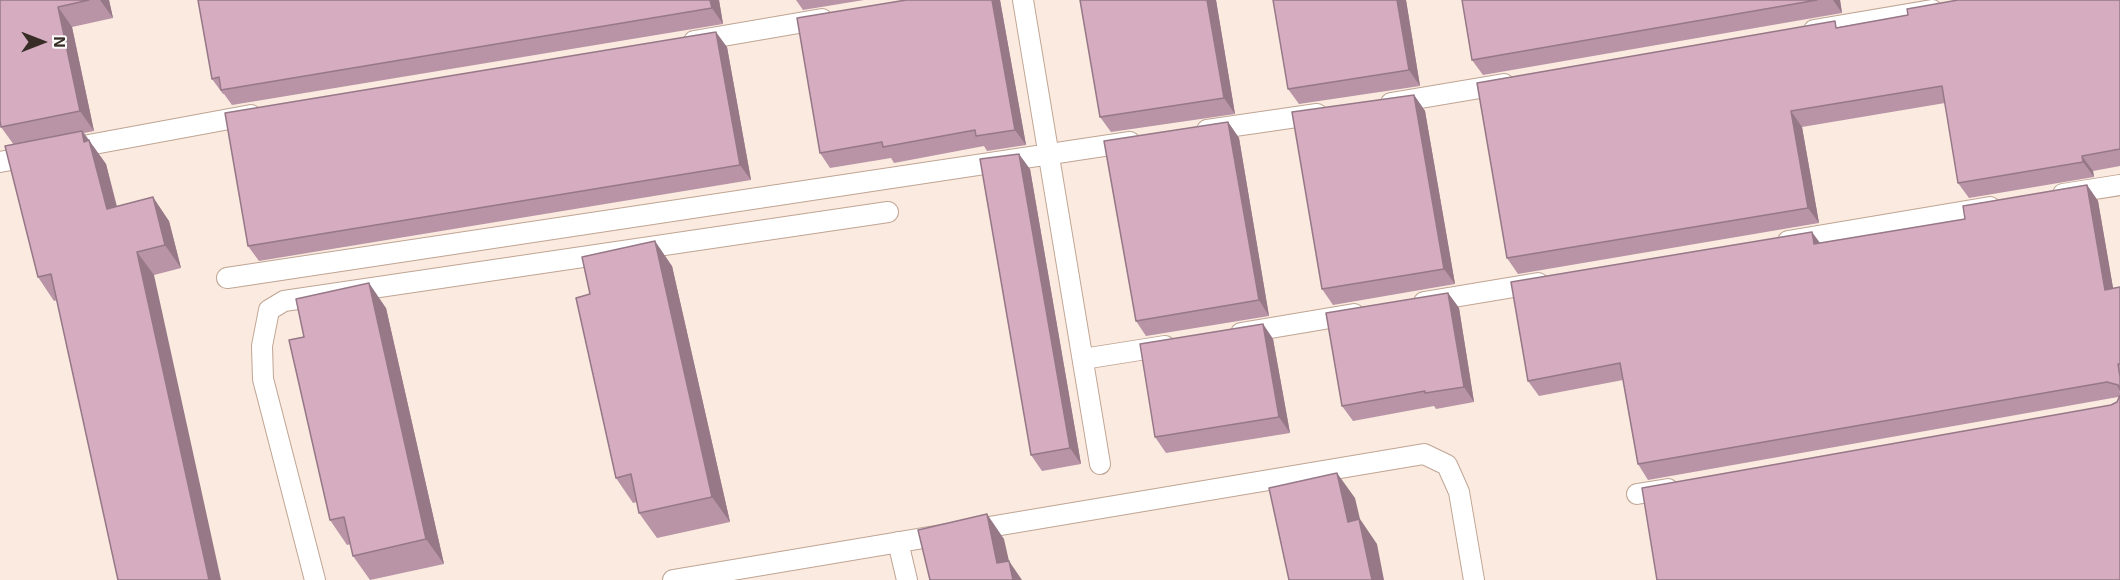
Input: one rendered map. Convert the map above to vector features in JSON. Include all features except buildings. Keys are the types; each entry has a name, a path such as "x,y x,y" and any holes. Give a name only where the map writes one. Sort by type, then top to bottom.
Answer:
{"lane":[{"path":"1023,0 1100,464"},
{"path":"1790,34 1953,6"},
{"path":"677,43 842,16"},
{"path":"1368,106 1520,81"},
{"path":"0,162 169,128 275,110"},
{"path":"1190,133 1332,112"},
{"path":"227,278 1143,140"},
{"path":"2049,197 2120,185"},
{"path":"1766,244 2014,202"},
{"path":"315,580 263,379 262,346 269,310 284,301 888,212"},
{"path":"1401,306 1554,280"},
{"path":"1224,336 1377,310"},
{"path":"1083,359 1189,341"},
{"path":"673,580 1424,454 1447,465 1459,492 1474,580"},
{"path":"1637,494 1684,486"},
{"path":"898,542 907,580"}]}
